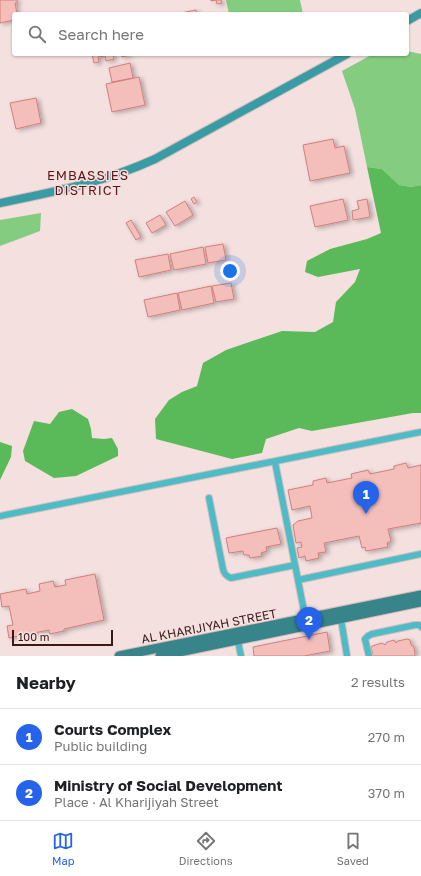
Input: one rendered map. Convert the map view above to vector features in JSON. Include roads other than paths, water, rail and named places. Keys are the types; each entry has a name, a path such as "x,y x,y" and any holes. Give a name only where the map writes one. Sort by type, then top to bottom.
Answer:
{"main road":[{"name":"AL KHARIJIYAH STREET","path":"160,656 238,641 306,622 315,617 421,595"},
{"path":"408,598 421,599"},
{"name":"AL KHARIJIYAH STREET","path":"119,656 274,625 341,619 421,602"},
{"path":"315,617 322,618 336,616 341,619 344,615 361,610 366,606"},
{"path":"205,639 214,641 232,639 238,641 243,636 266,630 274,625"},
{"path":"143,656 185,647 193,641"}],"street":[{"path":"409,20 421,13"},
{"path":"0,203 78,186 104,179 139,166 155,159 343,56"},
{"path":"0,516 421,432"},
{"path":"275,462 306,622"},
{"path":"209,498 224,574 227,577 231,578 295,565"},
{"path":"298,580 421,554"},
{"path":"341,619 347,656"},
{"path":"369,656 365,639 368,636 416,625 421,627"},
{"path":"238,641 241,656"}],"place":[{"name":"Courts Complex","path":"366,514"},
{"name":"Ministry of Social Development","path":"309,640"}],"district":[{"name":"EMBASSIES DISTRICT","path":"88,182"}]}
